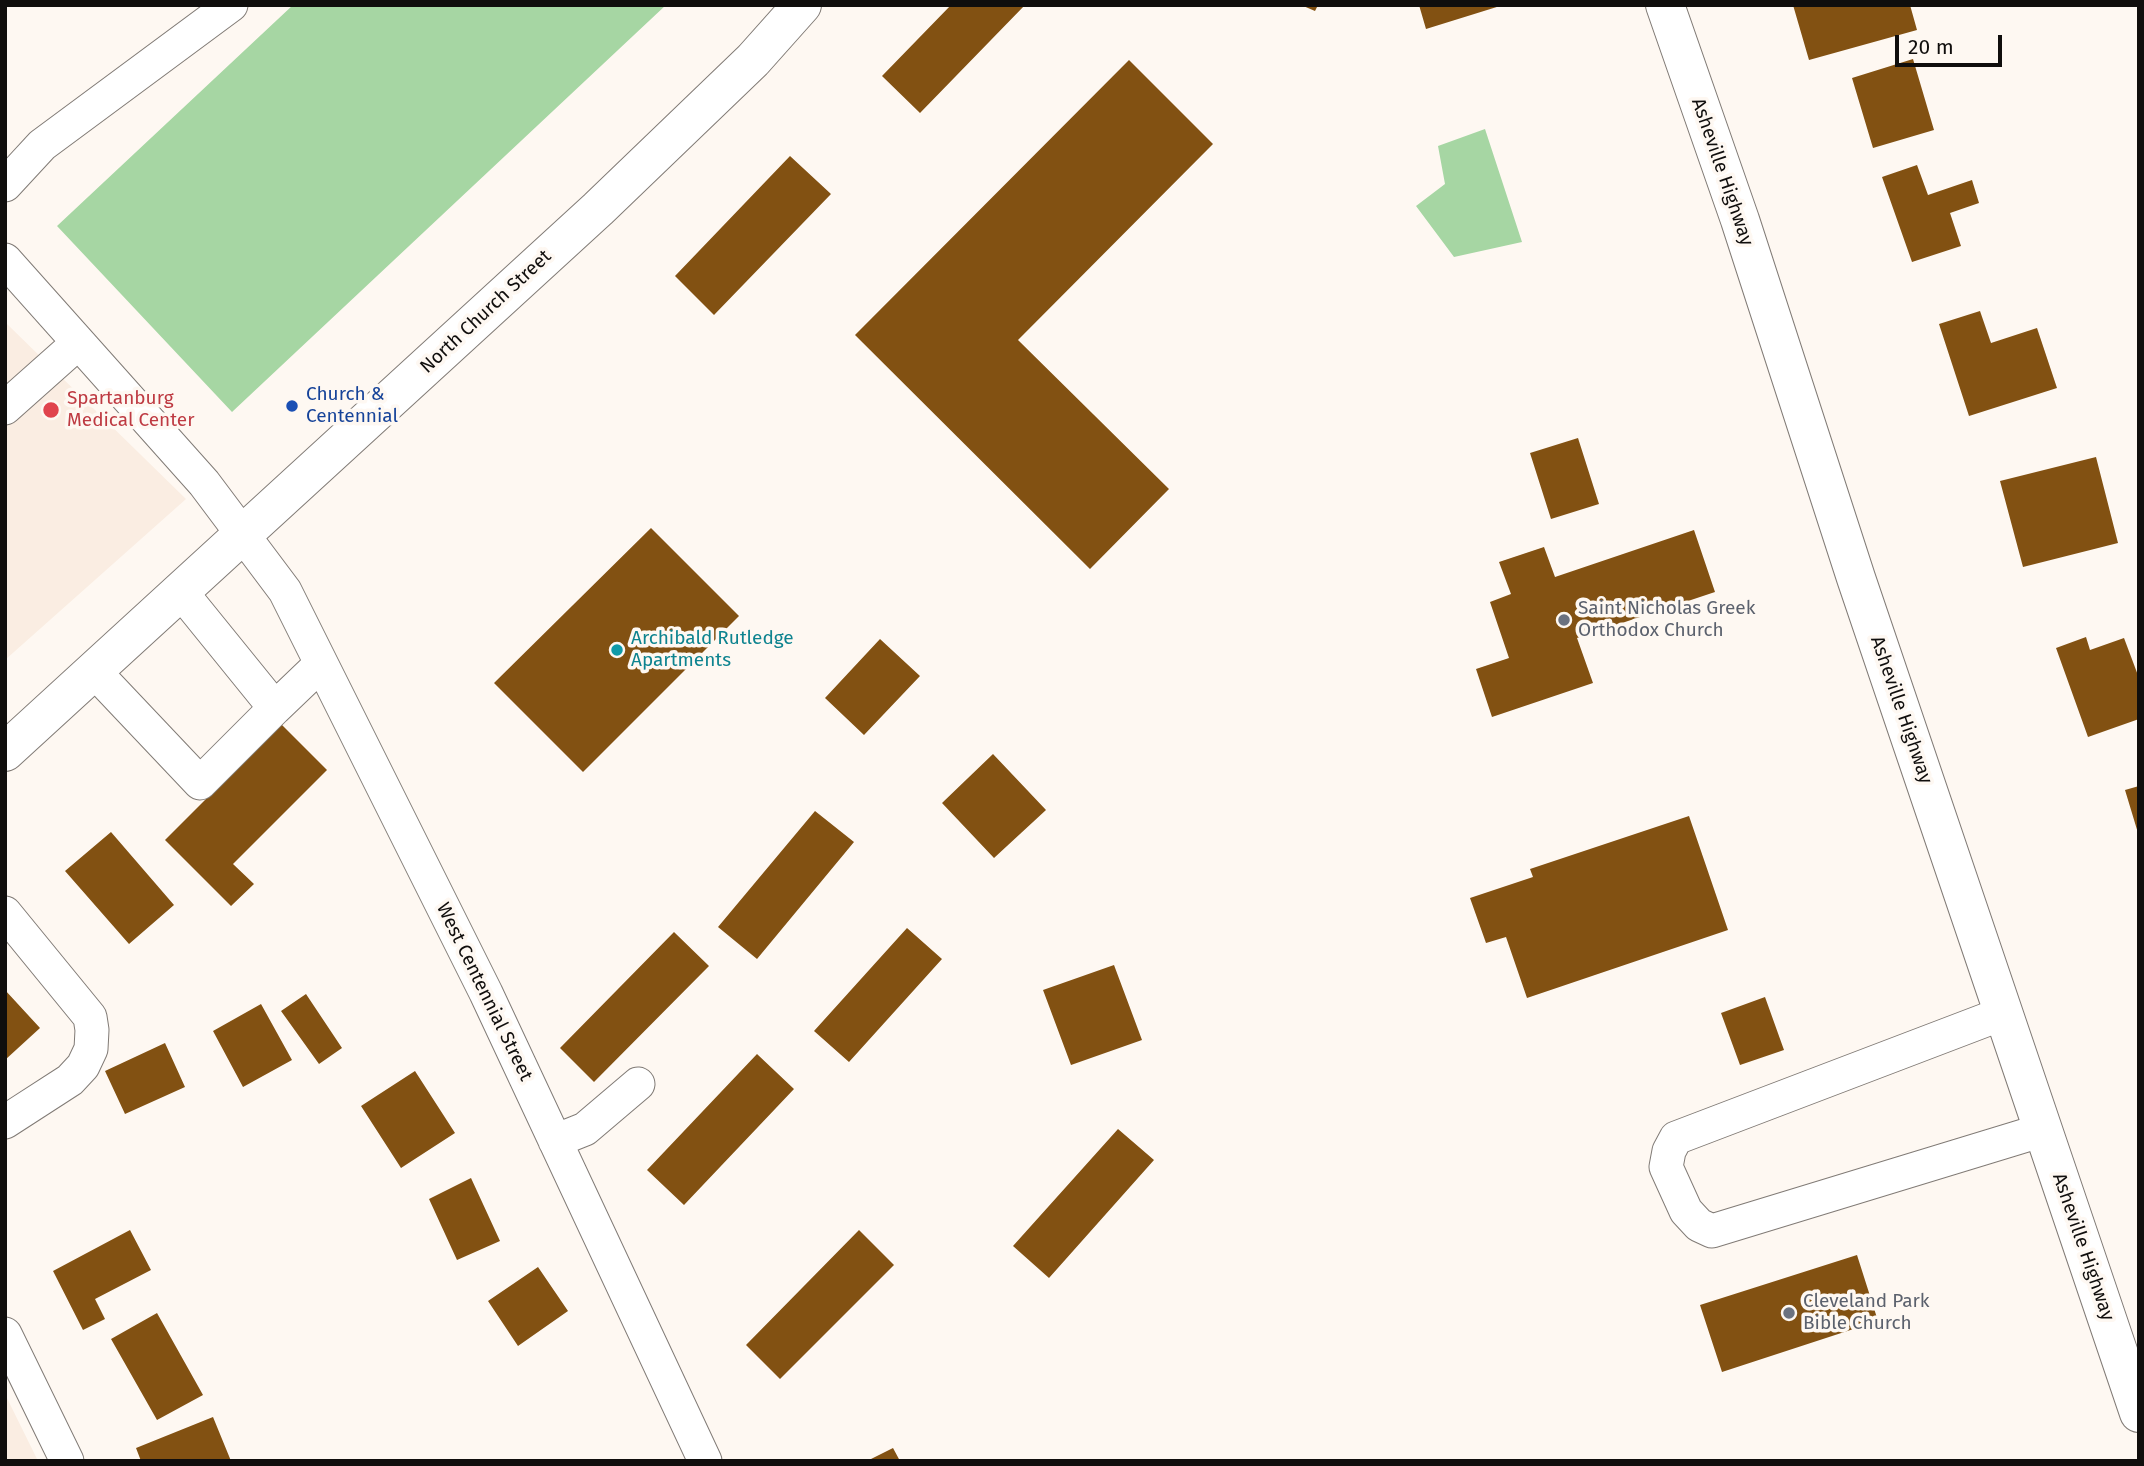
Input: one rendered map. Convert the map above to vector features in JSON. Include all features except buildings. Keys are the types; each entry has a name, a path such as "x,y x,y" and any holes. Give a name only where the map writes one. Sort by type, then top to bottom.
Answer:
{"main road":[{"name":"North Church Street","path":"5,752 598,209 753,60 802,5"},
{"name":"Asheville Highway","path":"1665,5 1740,220 1862,598 2139,1413"}],"street":[{"path":"5,185 42,145 232,5"},
{"name":"West Centennial Street","path":"5,260 204,483 285,591 486,993 705,1461"},
{"path":"5,408 78,343"},
{"path":"181,592 275,708"},
{"path":"94,671 200,783 321,664"},
{"path":"5,913 90,1017 92,1030 90,1049 83,1066 70,1080 5,1122"},
{"path":"2004,1013 1676,1138 1669,1151 1667,1167 1686,1211 1699,1225 1712,1231 2043,1130"},
{"path":"555,1142 585,1129 638,1084"},
{"path":"5,1334 67,1461"}],"shaded area":[{"name":"Spartanburg Medical Center","path":"5,322 186,499 5,660"},
{"path":"5,1394 38,1461 5,1461"}],"green space":[{"path":"293,5 666,5 232,412 57,226"},
{"path":"1485,129 1522,242 1454,257 1416,206 1445,184 1438,146"}],"place":[{"name":"Church & Centennial","path":"292,406"},
{"name":"Spartanburg Medical Center","path":"51,410"},
{"name":"Saint Nicholas Greek Orthodox Church","path":"1564,620"},
{"name":"Archibald Rutledge Apartments","path":"617,650"},
{"name":"Cleveland Park Bible Church","path":"1789,1313"}]}
